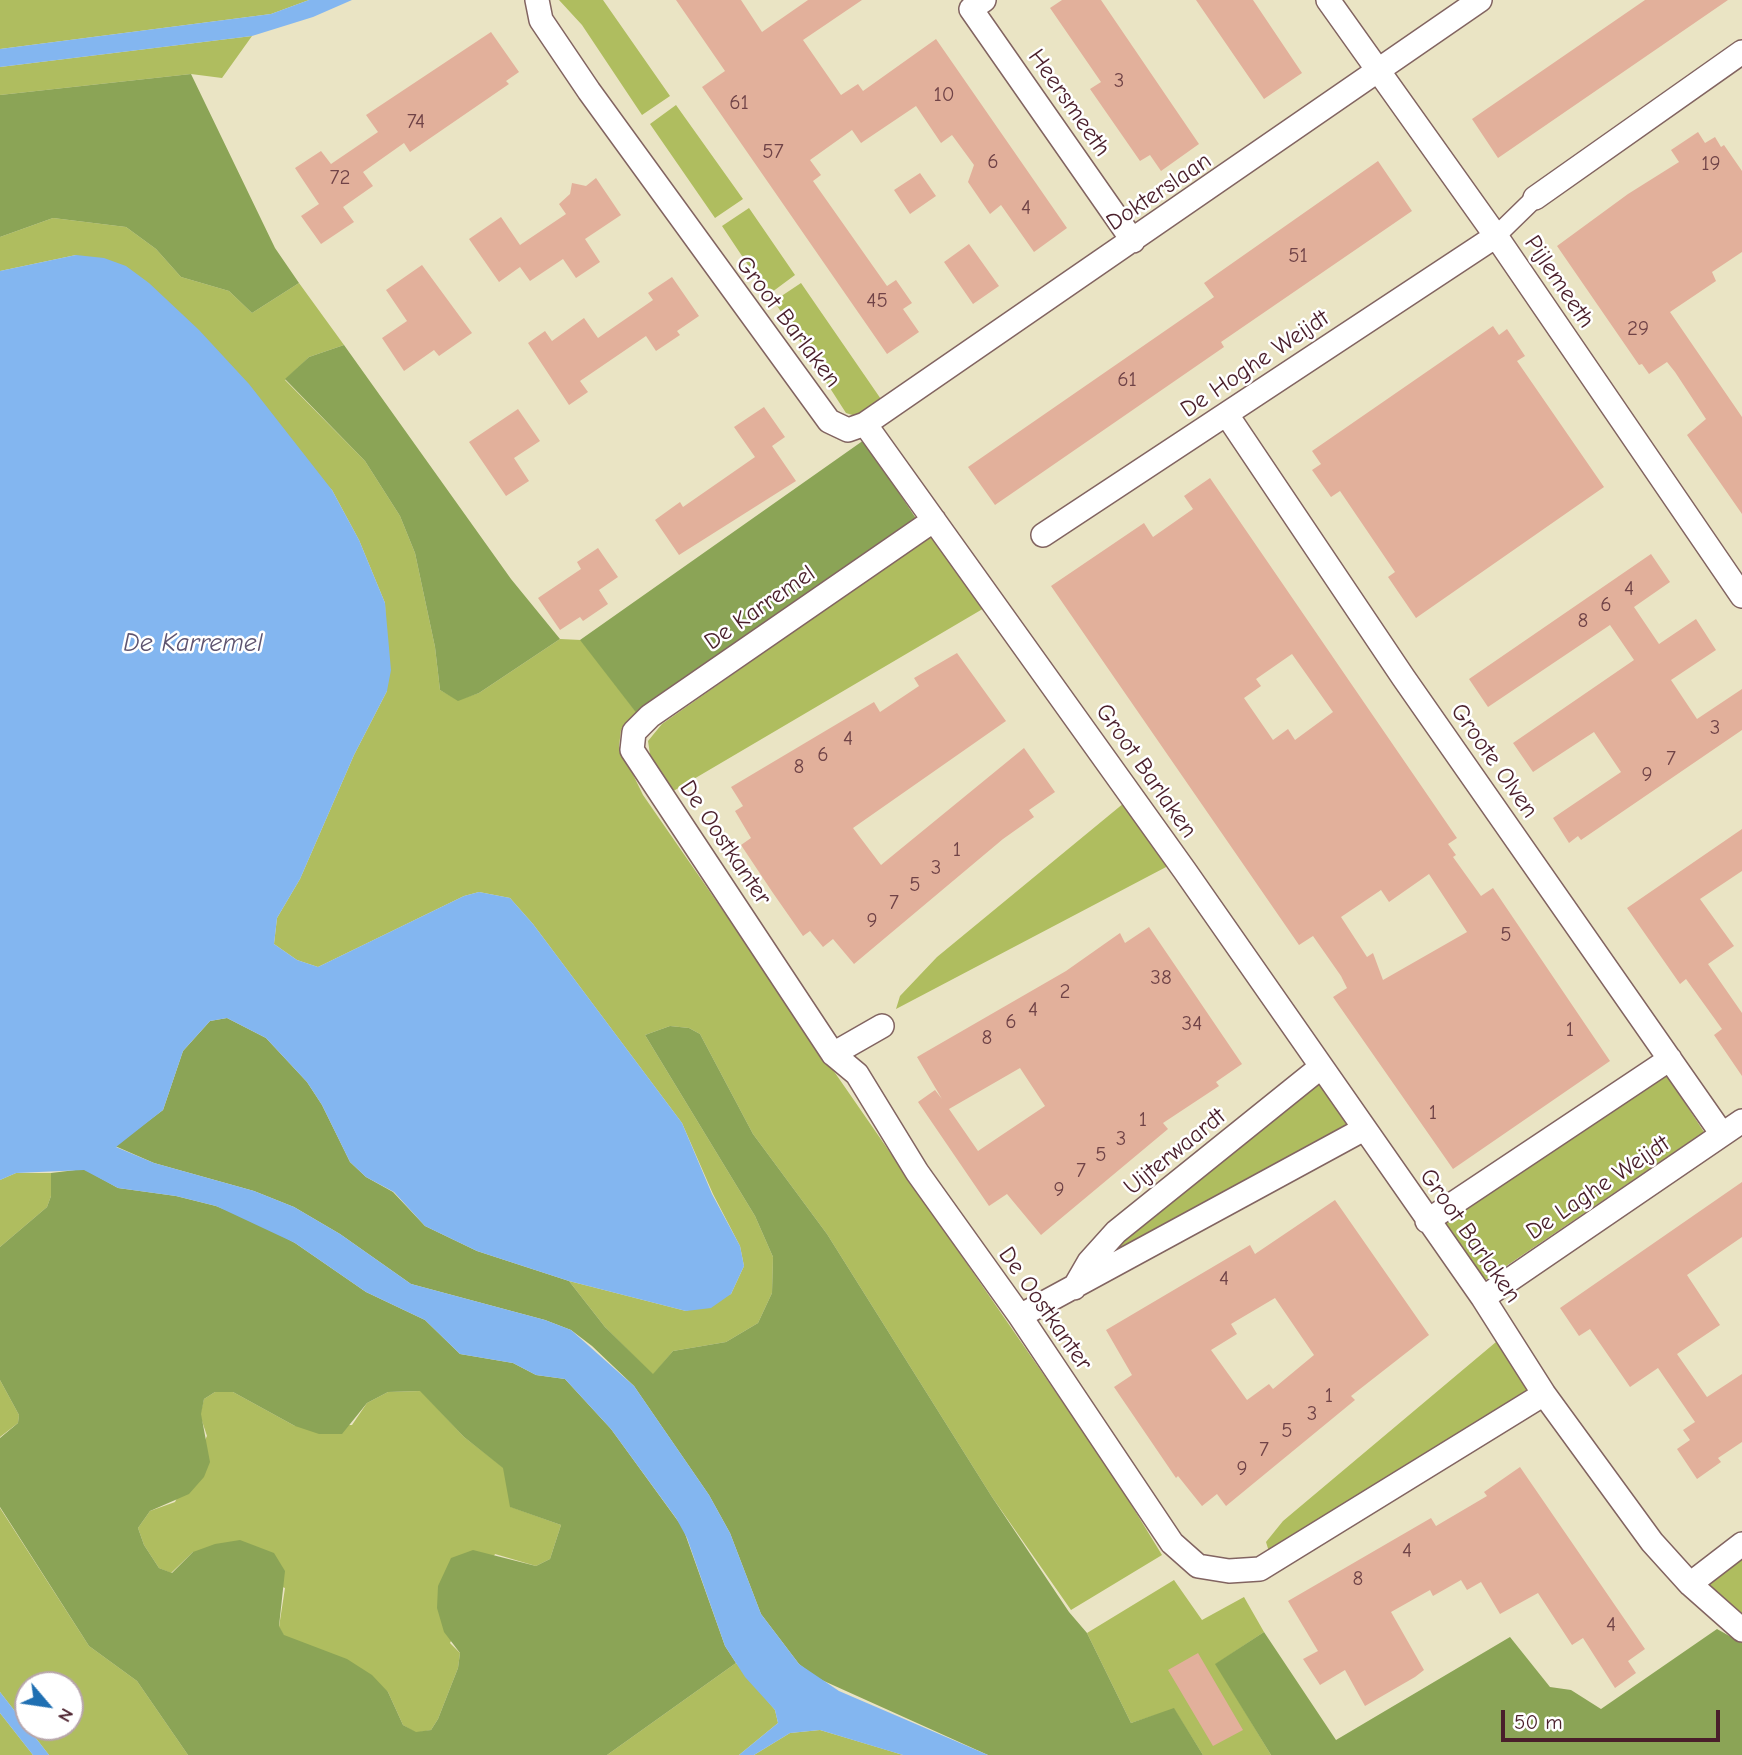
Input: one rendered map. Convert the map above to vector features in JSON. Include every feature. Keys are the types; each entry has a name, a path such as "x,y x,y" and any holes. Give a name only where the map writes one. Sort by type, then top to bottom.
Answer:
{"street":[{"name":"Heersmeeth","path":"984,0 971,9 1133,241"},
{"name":"Pijlemeeth","path":"1328,0 1496,236 1742,596"},
{"name":"Dokterslaan","path":"865,425 1380,72 1480,0"},
{"name":"Groot Barlaken","path":"539,10 762,333 829,421 848,430 865,425 934,520 1126,787 1483,1298 1544,1394 1651,1542 1689,1584 1742,1630"},
{"path":"1496,236 1535,198 1738,62"},
{"name":"De Hoghe Weijdt","path":"1043,534 1496,236"},
{"name":"Groote Olven","path":"1227,415 1403,677 1722,1134"},
{"name":"De Karremel","path":"632,750 634,732 650,716 934,520"},
{"name":"De Oostkanter","path":"632,750 833,1054 858,1074 917,1172 1020,1316 1172,1543 1198,1566 1228,1571 1260,1569 1544,1394"},
{"path":"833,1054 882,1026"},
{"path":"1427,1221 1670,1059"},
{"name":"Uijterwaardt","path":"1074,1288 1089,1262 1116,1232 1321,1068"},
{"name":"De Laghe Weijdt","path":"1483,1298 1742,1121"},
{"path":"1020,1316 1364,1129"},
{"path":"1689,1584 1742,1544"}],"green space":[{"path":"0,0 309,0 271,14 0,49"},
{"path":"559,0 603,0 670,96 642,115 582,25"},
{"path":"252,36 222,78 191,74 0,95 0,67"},
{"path":"191,74 275,248 299,283 252,313 229,291 181,277 156,249 126,227 53,218 0,237 0,95"},
{"path":"676,105 743,199 715,218 650,124"},
{"path":"749,208 795,275 768,295 722,226"},
{"path":"53,218 126,227 156,249 181,277 229,291 252,313 299,283 344,345 309,357 285,380 365,461 400,516 415,553 435,647 440,690 458,700 479,693 560,639 581,640 638,714 621,730 619,746 643,795 1113,1475 1162,1555 1071,1610 992,1497 827,1234 753,1134 700,1034 689,1028 670,1026 645,1035 755,1216 773,1257 772,1293 758,1323 726,1342 673,1351 653,1375 605,1327 569,1281 686,1311 731,1294 744,1266 740,1246 713,1194 682,1123 533,924 510,898 479,892 464,896 318,967 297,960 274,944 277,918 300,879 354,755 387,691 385,603 359,540 332,490 76,255 0,271 0,237"},
{"path":"801,283 885,405 862,418 846,413 774,301"},
{"path":"344,345 511,579 560,639 479,693 458,701 440,690 435,647 415,553 400,516 365,461 285,379 309,357"},
{"path":"864,440 917,520 638,715 580,640"},
{"path":"931,535 986,607 670,793 652,768 648,741 662,724"},
{"path":"1124,803 1168,866 896,1009 900,996 937,957"},
{"path":"227,1018 266,1038 307,1082 322,1105 350,1162 366,1177 393,1192 425,1226 477,1251 569,1281 605,1327 653,1374 673,1351 726,1342 758,1323 772,1293 773,1257 755,1216 645,1035 670,1026 689,1028 700,1034 753,1134 827,1234 992,1497 1069,1612 1087,1633 1131,1723 1174,1708 1203,1755 988,1755 815,1677 799,1664 761,1614 730,1533 709,1495 634,1386 571,1330 545,1320 411,1284 340,1234 294,1207 254,1191 154,1163 115,1146 163,1110 183,1051 210,1021"},
{"path":"1310,1070 1351,1131 1095,1269 1116,1234"},
{"path":"1666,1074 1704,1132 1484,1281 1445,1224"},
{"path":"84,1169 118,1188 176,1196 216,1206 261,1224 295,1243 366,1292 425,1320 460,1354 513,1363 536,1375 565,1379 611,1429 683,1528 725,1646 736,1663 607,1755 188,1755 137,1681 89,1646 0,1507 0,1438 18,1423 19,1415 0,1380 0,1247 47,1207 51,1196 51,1173","holes":["420,1391 464,1437 503,1468 510,1507 561,1525 550,1559 536,1566 473,1550 451,1558 438,1586 437,1608 444,1632 460,1653 458,1668 431,1730 416,1732 403,1725 388,1692 372,1675 347,1659 284,1635 279,1626 285,1571 274,1553 240,1540 215,1544 193,1552 172,1573 159,1568 144,1545 138,1528 150,1511 189,1494 204,1477 210,1462 201,1414 204,1399 215,1392 233,1392 295,1426 319,1434 342,1434 367,1403 388,1392"]},
{"path":"16,1173 51,1173 51,1196 47,1207 0,1247 0,1180"},
{"path":"1496,1342 1530,1392 1270,1555 1266,1542 1283,1521"},
{"path":"0,1380 19,1415 18,1423 0,1437"},
{"path":"421,1391 464,1437 504,1468 511,1507 561,1525 550,1559 536,1566 495,1554 450,1643 460,1653 458,1668 438,1719 431,1730 416,1733 403,1725 388,1692 284,1636 279,1627 285,1588 193,1552 171,1573 159,1568 144,1545 138,1528 150,1511 175,1502 207,1436 200,1415 204,1399 215,1392 233,1392 295,1426 352,1425 367,1403 388,1392"},
{"path":"0,1508 89,1646 137,1681 188,1755 49,1755 38,1741 84,1741 84,1671 14,1671 14,1710 0,1692"},
{"path":"1742,1555 1742,1620 1702,1585"},
{"path":"1174,1580 1202,1620 1244,1597 1264,1632 1216,1664 1271,1755 1203,1755 1174,1709 1131,1723 1087,1633"},
{"path":"1717,1629 1742,1643 1742,1755 1271,1755 1215,1664 1264,1632 1336,1740 1510,1637 1550,1687 1571,1690 1601,1709"},
{"path":"736,1663 775,1710 778,1723 739,1755 607,1755"},
{"path":"0,1713 14,1731 14,1741 22,1741 33,1755 0,1755"},
{"path":"820,1730 903,1755 754,1755 790,1733"}],"water":[{"path":"309,0 352,0 313,17 252,36 0,67 0,49 271,14"},
{"name":"De Karremel","path":"76,255 104,258 126,266 149,283 199,330 249,384 332,490 359,540 385,603 391,670 387,691 354,755 300,879 277,918 274,944 297,960 318,967 464,896 479,892 510,898 533,924 682,1123 712,1194 740,1246 744,1266 731,1294 711,1308 686,1311 569,1281 477,1251 425,1226 394,1192 366,1177 350,1162 322,1105 307,1082 266,1038 227,1018 210,1021 183,1051 163,1110 116,1147 154,1163 254,1191 294,1207 340,1234 411,1284 545,1320 571,1330 634,1386 709,1495 730,1533 761,1614 799,1664 839,1691 988,1755 903,1755 820,1730 790,1733 754,1755 739,1755 778,1723 775,1710 745,1677 725,1646 687,1538 676,1518 611,1429 565,1379 536,1375 513,1363 460,1354 425,1320 366,1292 295,1243 216,1206 176,1196 118,1188 84,1170 16,1173 0,1180 0,271"},
{"path":"0,1692 14,1710 14,1731 0,1713"},
{"path":"22,1741 38,1741 49,1755 33,1755"}],"building":[{"path":"676,0 741,0 762,32 808,0 862,0 803,40 841,95 858,84 863,91 936,39 1067,228 1034,252 1001,205 990,214 968,182 974,165 952,135 941,143 916,106 861,143 852,130 810,160 821,175 813,181 887,286 896,280 912,303 903,309 919,332 887,354 702,87 725,71"},
{"path":"1062,0 1101,0 1199,144 1161,171 1150,155 1140,161 1090,89 1101,82 1050,8"},
{"path":"1196,0 1253,0 1302,73 1264,99"},
{"path":"1645,0 1728,0 1498,158 1472,119"},
{"path":"491,32 519,72 506,81 509,84 410,152 404,143 363,172 373,186 343,207 354,222 321,244 301,216 319,204 295,168 321,151 331,164 378,132 366,115"},
{"path":"1698,132 1705,143 1715,137 1742,171 1742,252 1712,272 1716,281 1670,312 1742,417 1742,514 1687,435 1706,419 1675,372 1667,362 1649,374 1642,364 1639,365 1557,246 1628,194 1679,162 1671,150"},
{"path":"1378,161 1412,211 1221,342 1224,347 995,505 968,467 1214,297 1204,283"},
{"path":"920,173 936,196 910,214 894,190"},
{"path":"596,178 621,215 585,239 600,262 576,278 563,259 530,281 520,267 499,282 469,239 501,217 520,245 566,214 559,204 570,194 572,183 586,186"},
{"path":"969,244 999,286 973,304 944,262"},
{"path":"422,265 472,333 439,356 434,350 404,371 382,338 407,321 386,290"},
{"path":"672,277 699,316 677,331 680,335 656,351 646,336 580,381 588,392 569,405 528,343 545,331 552,341 584,318 598,338 653,300 648,293"},
{"path":"1493,326 1499,335 1507,329 1525,356 1517,361 1604,487 1416,618 1388,577 1395,572 1340,491 1331,497 1312,470 1321,464 1312,451"},
{"path":"764,407 785,437 772,446 796,481 679,555 655,520 680,502 683,507 755,457 734,427"},
{"path":"518,409 540,441 514,458 529,481 506,496 469,442"},
{"path":"1210,478 1457,838 1448,844 1456,855 1453,857 1481,896 1493,888 1610,1061 1453,1169 1333,997 1347,988 1341,976 1313,936 1299,945 1051,586 1144,523 1153,537 1193,509 1184,496","holes":["1292,654 1333,712 1295,740 1288,729 1273,740 1244,698 1261,686 1256,679","1429,874 1467,932 1383,980 1373,953 1367,957 1341,917 1381,890 1389,902"]},
{"path":"598,548 618,577 599,590 608,604 583,621 580,617 560,630 538,598 581,569 577,562"},
{"path":"1651,554 1670,582 1634,607 1659,644 1696,619 1716,650 1671,680 1697,719 1742,689 1742,730 1581,840 1578,836 1569,843 1553,818 1621,772 1594,732 1533,772 1513,743 1634,660 1610,625 1488,707 1469,679"},
{"path":"957,653 1006,721 853,828 881,865 1024,748 1055,792 1029,810 1034,817 1003,839 854,964 833,939 823,947 810,931 803,936 773,893 741,845 751,838 735,811 743,806 731,787 874,702 880,712 919,686 914,678"},
{"path":"1742,829 1742,871 1700,899 1734,946 1708,964 1742,1013 1742,1076 1714,1035 1722,1029 1686,979 1680,984 1627,908"},
{"path":"1149,927 1242,1064 1216,1082 1219,1086 1163,1123 1168,1129 1041,1235 1007,1194 989,1206 918,1102 935,1090 942,1099 917,1057 1066,971 1120,933 1125,943","holes":["1020,1068 1045,1106 978,1151 949,1109"]},
{"path":"1742,1182 1742,1237 1687,1275 1720,1325 1677,1354 1707,1397 1742,1374 1742,1442 1718,1458 1721,1462 1697,1479 1677,1449 1690,1440 1683,1430 1695,1422 1658,1368 1630,1387 1590,1329 1579,1336 1560,1308"},
{"path":"1335,1200 1429,1335 1351,1396 1355,1400 1226,1506 1217,1494 1202,1506 1178,1476 1176,1478 1114,1387 1132,1375 1106,1330 1250,1245 1255,1254","holes":["1275,1298 1314,1355 1273,1389 1269,1384 1247,1400 1211,1350 1237,1334 1231,1324"]},
{"path":"1520,1467 1645,1649 1628,1661 1636,1673 1615,1688 1583,1638 1572,1645 1538,1593 1500,1614 1481,1582 1467,1590 1461,1580 1433,1596 1430,1590 1391,1612 1424,1670 1415,1677 1365,1706 1345,1670 1320,1685 1303,1659 1318,1651 1288,1601 1431,1518 1436,1526 1487,1496 1484,1492"},
{"path":"1198,1653 1243,1730 1213,1746 1168,1670"}]}
